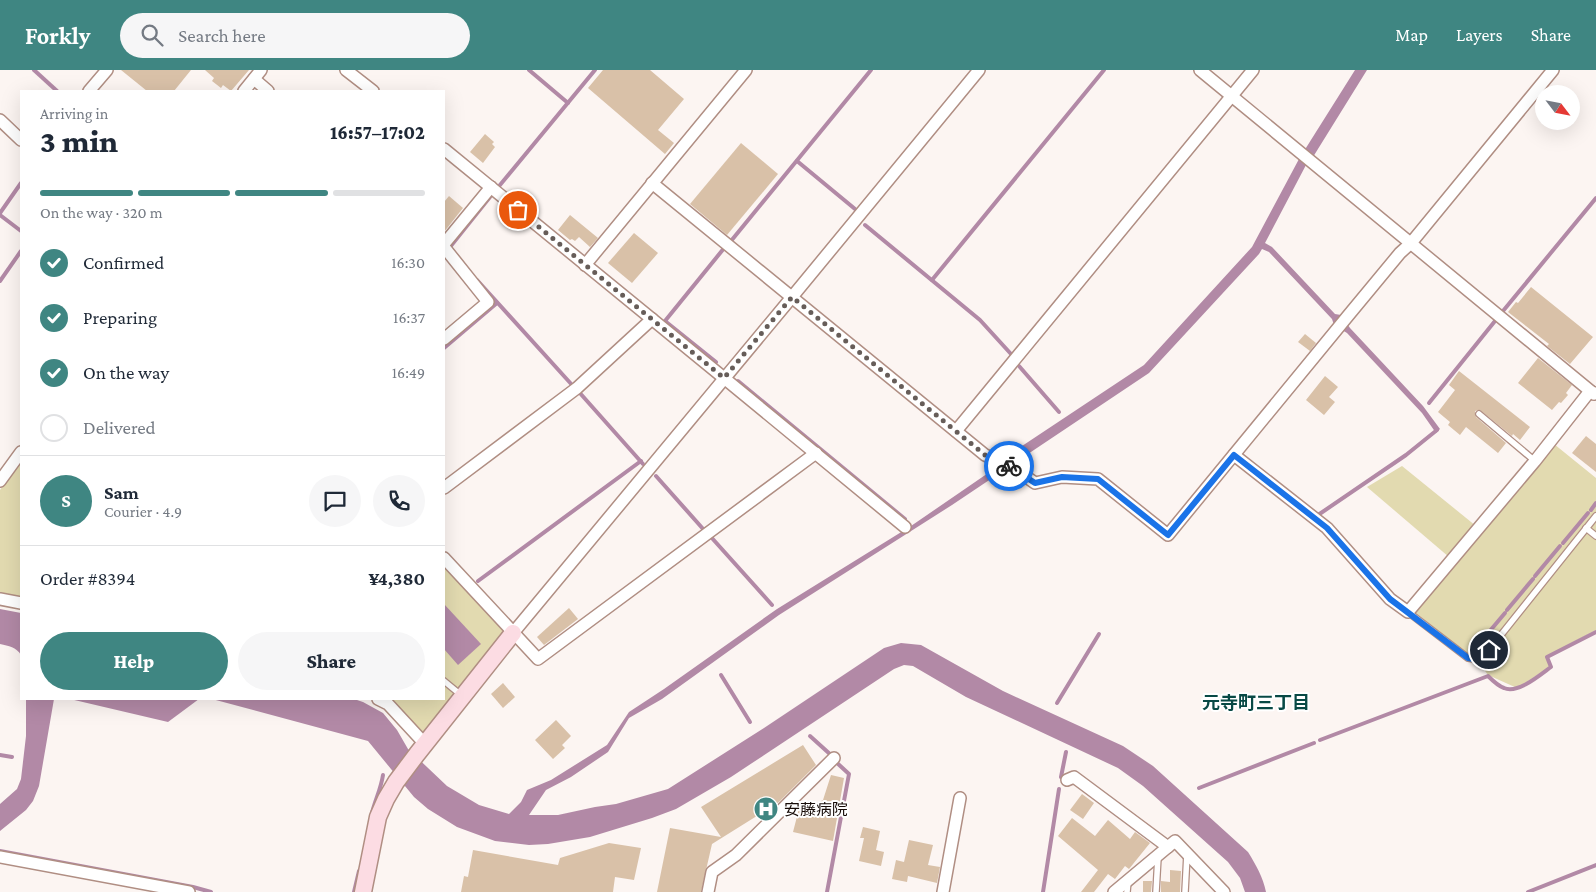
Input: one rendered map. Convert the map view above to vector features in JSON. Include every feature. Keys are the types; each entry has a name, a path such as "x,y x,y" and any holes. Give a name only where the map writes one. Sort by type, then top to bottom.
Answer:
{"street":[{"path":"91,90 107,70"},
{"path":"245,90 261,70"},
{"path":"346,70 372,90"},
{"path":"585,264 746,70"},
{"path":"364,892 378,817 396,782 513,633 978,70"},
{"path":"1200,70 1594,393 1535,460 1408,612 1390,599 1327,528 1234,455"},
{"path":"956,431 1253,70"},
{"path":"652,183 985,455 998,460 1035,483 1062,477 1098,479 1168,535 1553,70"},
{"path":"254,79 267,90"},
{"path":"0,120 20,139"},
{"path":"445,150 905,527"},
{"path":"445,244 491,188"},
{"path":"445,246 488,302 445,338"},
{"path":"445,487 577,388 652,319"},
{"path":"0,481 20,453"},
{"path":"445,559 538,659 816,453"},
{"path":"0,599 20,603"},
{"path":"380,700 388,704 421,749"},
{"path":"708,892 712,872 736,855 834,758"},
{"path":"1067,780 1074,776 1168,846"},
{"path":"943,892 960,798"},
{"path":"1114,892 1128,886 1174,841 1215,887 1224,892"},
{"path":"0,857 190,892"}],"lane":[{"path":"1479,414 1535,460"},
{"path":"1408,612 1468,658 1481,660 1596,516"},
{"path":"1586,528 1596,536"},
{"path":"445,682 463,696"},
{"path":"1185,892 1187,854"},
{"path":"1156,892 1158,856"}],"shaded area":[{"path":"1355,70 1367,70 1313,157 1306,165 1265,243 1272,247 1335,314 1341,315 1350,328 1423,406 1440,429 1436,433 1422,413 1347,333 1334,325 1332,319 1269,252 1262,249 1149,373 952,505 779,615 662,699 629,718 608,752 571,777 546,790 529,815 558,815 616,804 668,789 884,648 901,643 921,645 1003,691 1123,746 1153,766 1248,852 1261,876 1266,892 1245,892 1240,878 1228,862 1143,786 1118,768 966,697 913,666 904,665 894,669 731,777 676,809 590,837 529,845 495,841 457,827 428,809 414,797 368,741 216,700 357,700 363,702 383,713 397,730 408,749 447,786 479,805 509,814 521,802 527,790 551,780 607,745 629,712 777,609 911,526 994,469 1013,452 1144,365 1252,247 1299,159"},
{"path":"1554,444 1596,478 1596,630 1547,656 1550,667 1517,688 1488,675 1480,664 1416,613 1416,610"},
{"path":"20,461 20,599 0,595 0,490"},
{"path":"1402,466 1476,526 1449,557 1367,487"},
{"path":"445,566 500,625 502,636 424,732 419,732 387,700 445,700"},
{"path":"445,605 481,644 458,665 445,650"},
{"path":"0,609 20,613 20,654 9,646 0,644"},
{"path":"26,700 54,700 39,786 33,801 26,810 0,831 0,804 17,789 21,779 26,736"},
{"path":"74,700 198,700 168,722"}],"building":[{"path":"121,70 191,70 175,90 146,90"},
{"path":"205,70 249,70 232,90 223,85 221,88 212,81 214,78"},
{"path":"603,70 650,70 684,99 658,130 674,143 665,154 588,88"},
{"path":"485,134 494,142 492,144 495,147 483,163 470,152"},
{"path":"741,143 778,174 727,235 690,204"},
{"path":"449,196 463,208 445,231 445,201"},
{"path":"570,215 598,238 590,247 579,237 575,241 570,240 558,230"},
{"path":"634,233 658,253 632,283 608,263"},
{"path":"1531,287 1593,337 1570,364 1547,346 1549,344 1508,312"},
{"path":"1305,334 1316,343 1310,351 1298,342"},
{"path":"1538,358 1572,385 1566,393 1568,395 1552,410 1518,383"},
{"path":"1459,371 1530,427 1520,440 1513,434 1512,436 1480,410 1475,411 1476,417 1506,443 1498,453 1466,427 1460,435 1448,425 1450,422 1438,412 1455,390 1449,385"},
{"path":"1325,376 1338,387 1329,397 1335,402 1324,415 1306,400"},
{"path":"1586,436 1596,444 1596,472 1572,453"},
{"path":"569,608 578,619 544,645 537,637"},
{"path":"503,683 515,697 503,708 491,694"},
{"path":"556,720 571,736 562,745 565,748 553,759 535,740"},
{"path":"803,745 816,765 779,802 712,844 701,892 657,892 670,828 721,837 701,807"},
{"path":"831,775 844,778 833,841 793,832 800,805 811,806 823,800"},
{"path":"1082,794 1094,803 1083,819 1070,810"},
{"path":"1072,818 1095,836 1108,820 1130,839 1135,832 1150,843 1129,869 1125,866 1115,879 1108,874 1094,892 1081,892 1098,870 1058,836"},
{"path":"863,827 880,831 876,850 884,852 881,866 859,861 864,838 860,838"},
{"path":"909,840 933,845 928,865 940,867 937,883 908,876 907,882 892,879 896,860 904,862"},
{"path":"609,843 641,848 634,880 615,877 613,892 461,892 464,876 468,877 473,850 558,865 560,858"},
{"path":"1170,870 1181,871 1180,892 1161,892 1161,881 1170,882"},
{"path":"1143,881 1152,881 1151,892 1143,892"}],"waterway":[{"path":"34,70 56,90"},
{"path":"529,70 568,103"},
{"path":"500,185 595,70"},
{"path":"731,241 871,70"},
{"path":"932,280 1104,70"},
{"path":"797,161 855,209"},
{"path":"0,213 20,184"},
{"path":"452,250 450,247 490,197"},
{"path":"1503,311 1596,198"},
{"path":"0,215 20,230"},
{"path":"865,225 980,320 1011,354"},
{"path":"716,362 665,321 725,247"},
{"path":"0,281 20,252"},
{"path":"477,280 573,386"},
{"path":"445,347 497,303"},
{"path":"1429,403 1495,321"},
{"path":"1019,366 1059,412"},
{"path":"738,381 905,519"},
{"path":"579,392 643,464"},
{"path":"1318,515 1406,455 1436,429"},
{"path":"478,581 641,461"},
{"path":"656,476 704,530"},
{"path":"1591,510 1596,503"},
{"path":"1563,543 1588,513"},
{"path":"711,537 772,605"},
{"path":"1535,576 1560,546"},
{"path":"1507,610 1533,579"},
{"path":"1489,632 1505,613"},
{"path":"1320,740 1488,676 1504,688 1510,689 1522,686 1551,667 1547,657 1596,632"},
{"path":"1057,703 1099,634"},
{"path":"1474,650 1487,634"},
{"path":"721,675 750,722"},
{"path":"810,736 831,755"},
{"path":"1199,788 1314,743"},
{"path":"1061,777 1066,752"},
{"path":"0,755 12,757"},
{"path":"827,892 849,774 836,762"},
{"path":"372,813 383,775"},
{"path":"1043,892 1059,789"},
{"path":"0,851 211,892"},
{"path":"1528,892 1596,865"},
{"path":"354,892 359,871"}],"way so far":[{"path":"518,210 724,378 792,297 985,455 1009,466"}],"place":[{"name":"安藤病院","path":"766,809"}],"district":[{"name":"元寺町三丁目","path":"1256,703"}],"route":[{"path":"1009,466 1035,483 1062,477 1098,479 1168,535 1234,455 1327,528 1390,599 1468,658 1481,660 1489,650"}]}
